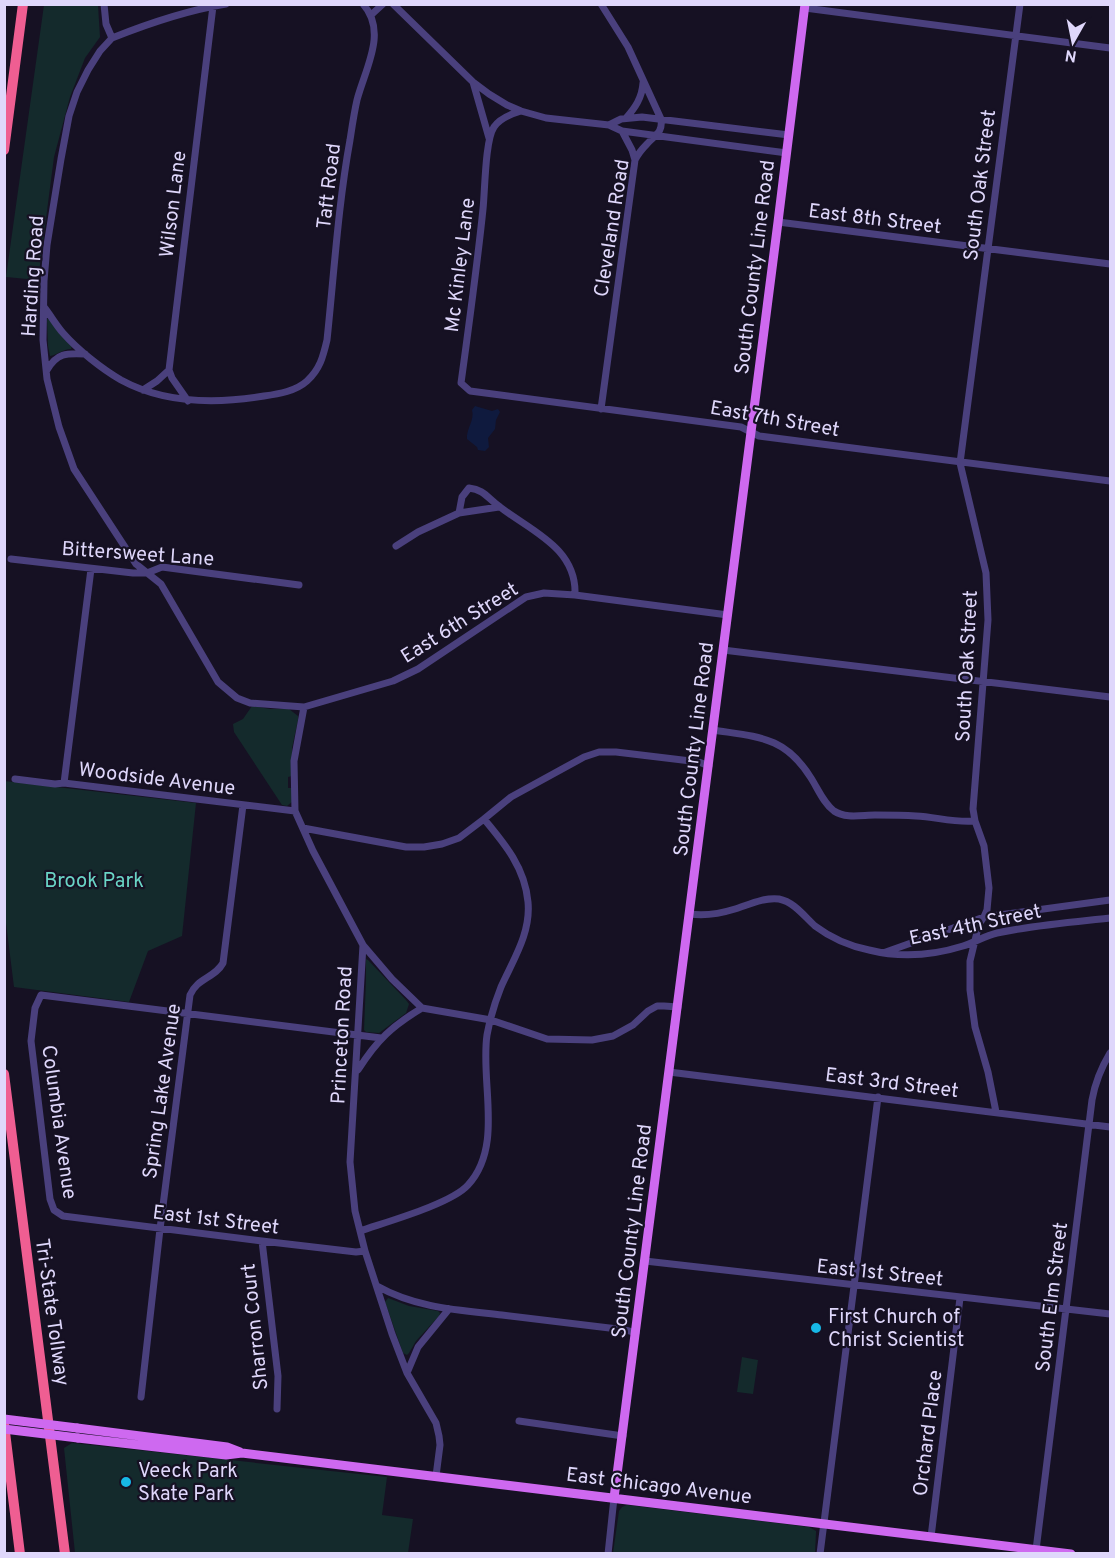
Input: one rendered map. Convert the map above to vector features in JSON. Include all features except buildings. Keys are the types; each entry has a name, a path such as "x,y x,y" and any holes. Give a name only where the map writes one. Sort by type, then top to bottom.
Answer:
{"highway":[{"path":"4,150 23,4"},
{"name":"Tri-State Tollway","path":"4,1074 65,1554"},
{"path":"4,1424 19,1549"}],"main road":[{"name":"South County Line Road","path":"615,1498 805,6"},
{"path":"4,1419 77,1433"},
{"path":"4,1429 77,1433"},
{"name":"East Chicago Avenue","path":"77,1433 226,1455 242,1453 1071,1554"}],"street":[{"path":"104,4 106,24 112,38 141,27 226,4"},
{"path":"363,4 371,15 383,4"},
{"path":"393,4 472,82 521,111 556,120 609,125 622,130 787,153"},
{"path":"601,4 628,47 662,119"},
{"name":"South Oak Street","path":"996,1112 988,1072 979,1047 970,990 970,961 979,924 984,917 988,902 984,846 973,809 988,620 986,573 960,463 1020,4"},
{"name":"Wilson Lane","path":"169,370 213,6"},
{"path":"805,6 1110,48"},
{"name":"Taft Road","path":"188,400 237,401 283,393 306,382 321,364 327,340 343,178 357,100 374,44 375,34 371,15"},
{"name":"Harding Road","path":"112,38 88,70 69,116 47,245 43,340 46,371 59,427 74,469 136,564 147,573"},
{"path":"626,118 637,105 643,90 643,81"},
{"name":"Mc Kinley Lane","path":"470,391 461,383 484,208 489,138 472,82"},
{"path":"489,138 494,127 502,119 521,111"},
{"path":"609,125 626,118 642,117 789,135"},
{"name":"Cleveland Road","path":"601,408 635,160 646,144 661,131 662,119"},
{"path":"622,130 635,160"},
{"name":"East 8th Street","path":"778,222 1110,264"},
{"path":"44,307 64,334 85,354 119,379 142,390 188,400"},
{"path":"46,371 51,362 62,355 85,354"},
{"path":"142,390 169,370 188,400"},
{"name":"East 7th Street","path":"470,391 741,427 759,436 1110,481"},
{"path":"459,513 462,497 469,488 479,489 499,507 549,540 559,550 576,582 575,595"},
{"path":"396,546 418,532 459,513 499,507"},
{"name":"Bittersweet Lane","path":"11,559 147,573 162,567 299,585"},
{"path":"64,783 91,569"},
{"name":"East 6th Street","path":"147,573 161,584 218,682 237,698 250,703 304,707 393,681 418,669 526,597 544,593 728,615"},
{"path":"723,650 1110,697"},
{"name":"Princeton Road","path":"304,707 294,761 295,812 363,945 350,1162 355,1210 364,1251 392,1334 407,1373 436,1423 439,1436 436,1476"},
{"path":"713,730 761,737 788,750 810,776 830,808 843,815 915,816 963,822 975,821"},
{"path":"303,828 406,847 424,847 459,838 511,797 584,757 599,752 699,762 709,766"},
{"name":"Woodside Avenue","path":"15,779 295,812"},
{"name":"Spring Lake Avenue","path":"141,1397 190,995 199,982 221,968 223,963 243,805"},
{"path":"360,1231 459,1193 469,1184 479,1167 485,1149 489,1112 486,1053 490,1020 500,990 525,936 528,904 523,875 515,859 507,845 484,819"},
{"name":"East 4th Street","path":"690,914 717,914 767,899 778,899 793,905 816,926 839,940 882,954 910,956 948,950 999,933 1110,918"},
{"name":"East 4th Street","path":"882,954 984,917 1110,900"},
{"path":"363,945 392,979 422,1008 490,1020 548,1039 592,1040 614,1036 633,1025 657,1006 678,1008"},
{"name":"Columbia Avenue","path":"63,1216 54,1210 50,1199 31,1041 35,1008 41,995 188,1013"},
{"path":"356,1072 369,1051 381,1038 397,1024 422,1008"},
{"path":"188,1013 381,1038"},
{"name":"South Elm Street","path":"1036,1550 1092,1100 1101,1068 1110,1053"},
{"name":"East 3rd Street","path":"669,1072 1110,1127"},
{"path":"820,1554 878,1097"},
{"name":"East 1st Street","path":"63,1216 356,1252 364,1251"},
{"name":"Sharron Court","path":"262,1241 278,1376 277,1409"},
{"name":"East 1st Street","path":"645,1261 1110,1314"},
{"path":"377,1286 394,1296 419,1304 636,1333"},
{"name":"Orchard Place","path":"931,1537 960,1298"},
{"path":"407,1373 418,1347 449,1308"},
{"path":"519,1421 622,1436"},
{"path":"608,1554 615,1498"}],"green space":[{"path":"44,5 98,5 100,37 85,58 70,97 54,157 38,280 6,277"},
{"path":"47,319 72,346 71,349 50,356"},
{"path":"252,706 289,709 298,716 292,748 292,776 288,777 288,788 292,788 292,802 287,806 282,805 234,732 233,724 243,719"},
{"name":"Brook Park","path":"4,781 196,803 182,936 148,951 129,1002 14,987 4,907"},
{"path":"366,959 409,1004 406,1013 379,1033 364,1030"},
{"path":"388,1298 409,1306 440,1313 407,1355 403,1353 385,1302"},
{"path":"742,1357 758,1360 753,1394 737,1392"},
{"path":"72,1443 387,1477 382,1515 413,1519 408,1553 75,1553 64,1448"},
{"path":"627,1505 809,1527 816,1531 815,1553 613,1553 619,1511"}],"water":[{"path":"475,406 492,411 498,409 500,412 495,429 488,438 489,447 485,451 478,450 467,439 472,410"}],"place":[{"name":"First Church of Christ Scientist","path":"816,1328"},
{"name":"Veeck Park Skate Park","path":"126,1482"}]}
